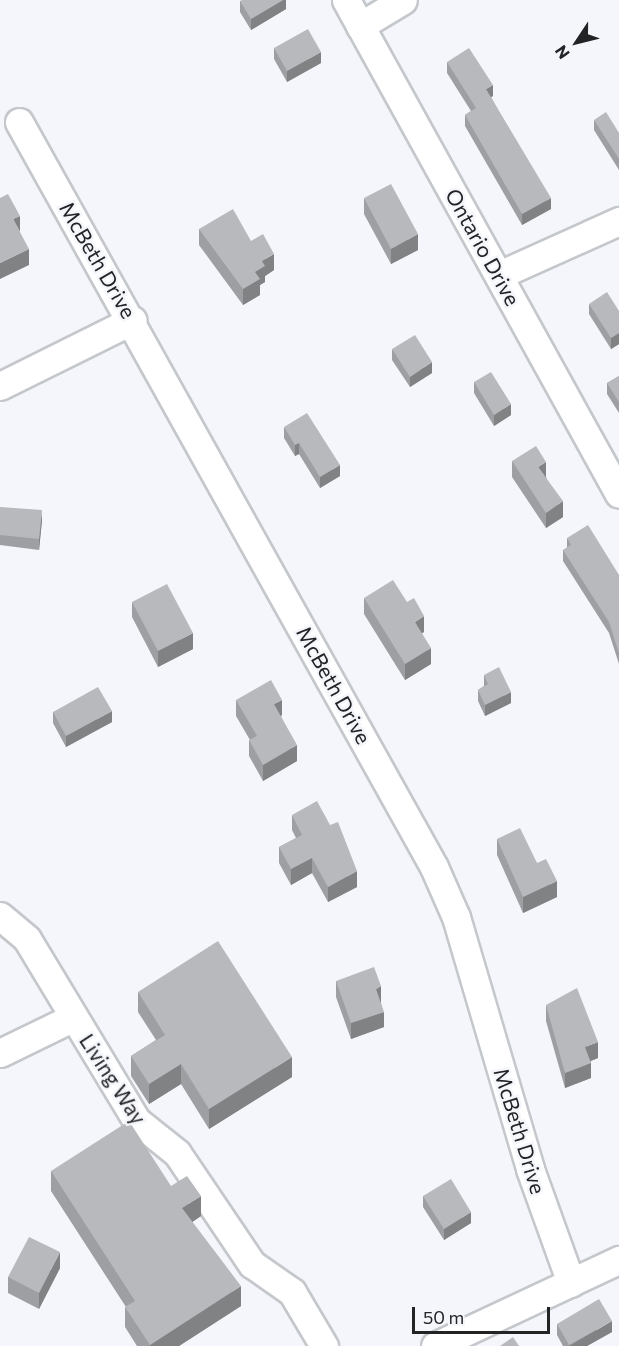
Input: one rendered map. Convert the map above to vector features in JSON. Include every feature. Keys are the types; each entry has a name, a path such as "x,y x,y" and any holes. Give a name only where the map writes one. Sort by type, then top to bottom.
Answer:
{"street":[{"name":"Ontario Drive","path":"346,0 619,494"},
{"path":"360,26 403,0"},
{"name":"McBeth Drive","path":"19,122 133,320 434,867 456,917 530,1169 571,1283"},
{"path":"499,274 619,221"},
{"path":"0,386 133,320"},
{"name":"Living Way","path":"0,916 27,939 137,1121 177,1153 252,1264 292,1292 324,1346"},
{"path":"0,1053 74,1017"},
{"path":"435,1346 619,1260"}],"building":[{"path":"283,0 251,19 240,1"},
{"path":"308,29 321,52 287,71 274,48"},
{"path":"469,48 493,85 486,89 551,198 522,214 465,115 476,108 447,62"},
{"path":"606,112 619,133 619,159 594,120"},
{"path":"391,184 418,234 391,249 364,198"},
{"path":"8,194 20,216 13,219 29,249 0,263 0,198"},
{"path":"233,209 251,241 263,234 274,254 262,261 265,266 255,272 260,279 243,289 199,229"},
{"path":"607,292 619,311 619,333 611,338 589,304"},
{"path":"415,335 432,362 410,377 392,349"},
{"path":"491,372 511,404 494,415 474,382"},
{"path":"619,376 619,402 607,383"},
{"path":"307,413 340,465 320,477 299,443 295,445 284,427"},
{"path":"536,446 546,462 538,467 563,501 546,513 512,461"},
{"path":"0,507 42,510 39,539 0,535"},
{"path":"588,525 619,575 619,653 609,622 563,550 571,545 567,538"},
{"path":"393,580 407,602 414,598 424,616 415,622 431,648 405,664 364,598"},
{"path":"167,584 193,633 158,651 132,602"},
{"path":"499,667 511,692 485,705 478,690 488,684 484,675"},
{"path":"271,680 282,700 274,704 297,745 263,765 249,740 257,736 236,700"},
{"path":"98,687 112,711 66,736 53,712"},
{"path":"317,801 330,825 338,822 357,871 328,887 312,858 291,869 279,847 302,835 292,815"},
{"path":"520,828 537,863 546,859 557,881 523,897 497,839"},
{"path":"218,941 292,1057 209,1109 181,1064 149,1084 131,1056 165,1035 138,992"},
{"path":"374,967 381,986 376,989 384,1012 351,1023 336,981"},
{"path":"577,988 598,1042 585,1047 591,1063 565,1073 546,1005"},
{"path":"129,1121 171,1186 187,1176 201,1196 182,1208 241,1286 150,1345 125,1307 135,1301 51,1171"},
{"path":"451,1179 471,1212 444,1229 423,1196"},
{"path":"29,1237 60,1252 39,1293 8,1277"},
{"path":"599,1299 612,1321 569,1345 557,1324"},
{"path":"513,1337 519,1346 500,1346"}]}
